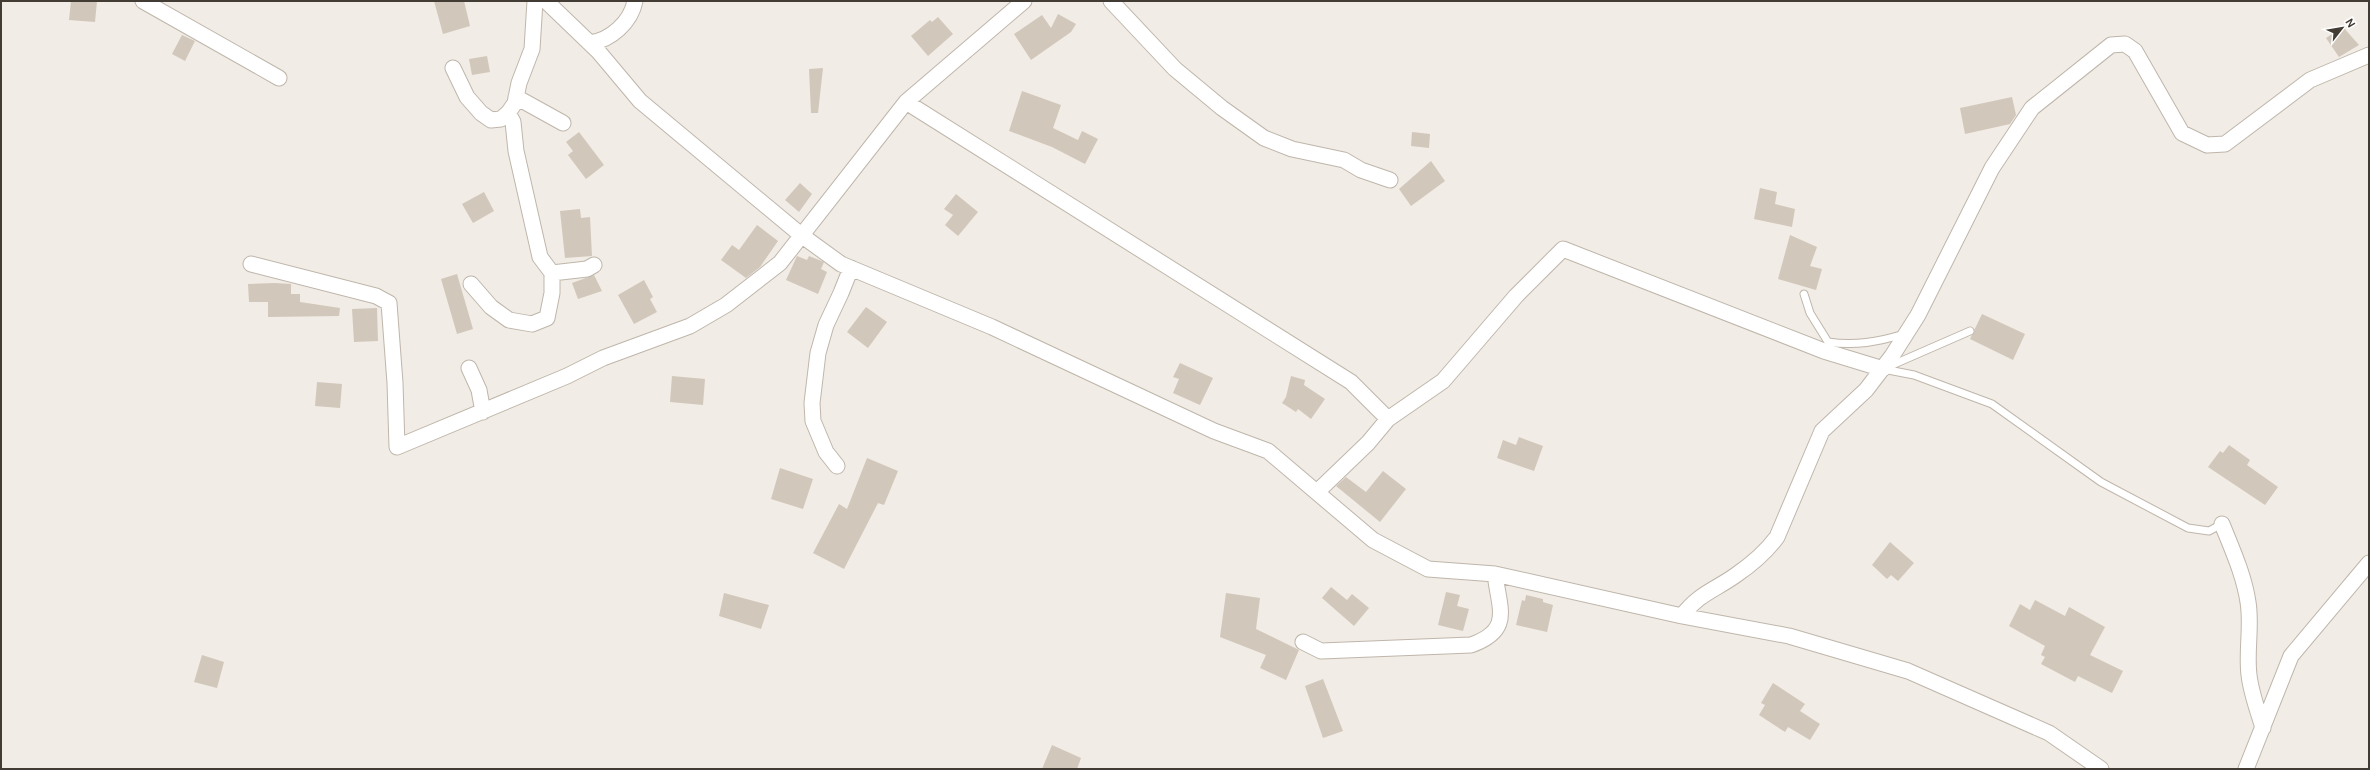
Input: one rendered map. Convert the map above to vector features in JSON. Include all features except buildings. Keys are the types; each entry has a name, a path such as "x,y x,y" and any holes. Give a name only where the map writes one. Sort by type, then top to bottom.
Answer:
{"street":[{"path":"143,1 279,78"},
{"path":"453,68 467,97 481,114 491,120 501,119 508,113 516,97 532,49 535,1"},
{"path":"546,1 590,43 640,101 802,235 841,264 992,327 1214,431 1268,451 1372,540 1428,568 1495,574 1682,616 1789,636 1908,671 2049,733 2101,769"},
{"path":"590,43 601,41 627,21 635,1"},
{"path":"251,264 376,296 389,303 395,383 397,447 483,412 603,358 633,348 700,321 726,305 780,263 906,102 1024,1"},
{"path":"1111,1 1174,69 1222,108 1264,138 1292,150 1344,160 1361,170 1390,180"},
{"path":"1682,616 1692,602 1736,575 1768,549 1777,537 1822,431 1866,390 1883,369 1906,334 1918,315 1992,168 2032,108 2111,45 2120,43 2131,46 2182,133 2207,145 2225,144 2310,80 2369,56"},
{"path":"516,97 563,123"},
{"path":"906,102 1351,382 1388,419"},
{"path":"471,284 491,307 509,320 532,324 547,318 552,293 552,273 540,257 516,151 512,122 508,113"},
{"path":"1317,492 1368,443 1388,419 1443,381 1516,296 1562,249 1824,351 1883,369"},
{"path":"552,273 587,268 594,265"},
{"path":"837,466 826,452 813,421 812,403 818,353 826,325 842,293 851,268"},
{"path":"469,368 479,390 483,412"},
{"path":"2222,524 2235,557 2248,602 2250,634 2249,674 2254,699 2263,728"},
{"path":"2246,769 2291,656 2369,563"},
{"path":"1303,642 1321,650 1471,645 1494,634 1501,622 1495,574"}],"lane":[{"path":"1804,294 1810,313 1828,342 1846,345 1878,342 1906,334"},
{"path":"1883,369 1970,331"},
{"path":"1883,369 1914,375 1992,404 2101,482 2188,528 2209,531 2222,524"}]}
